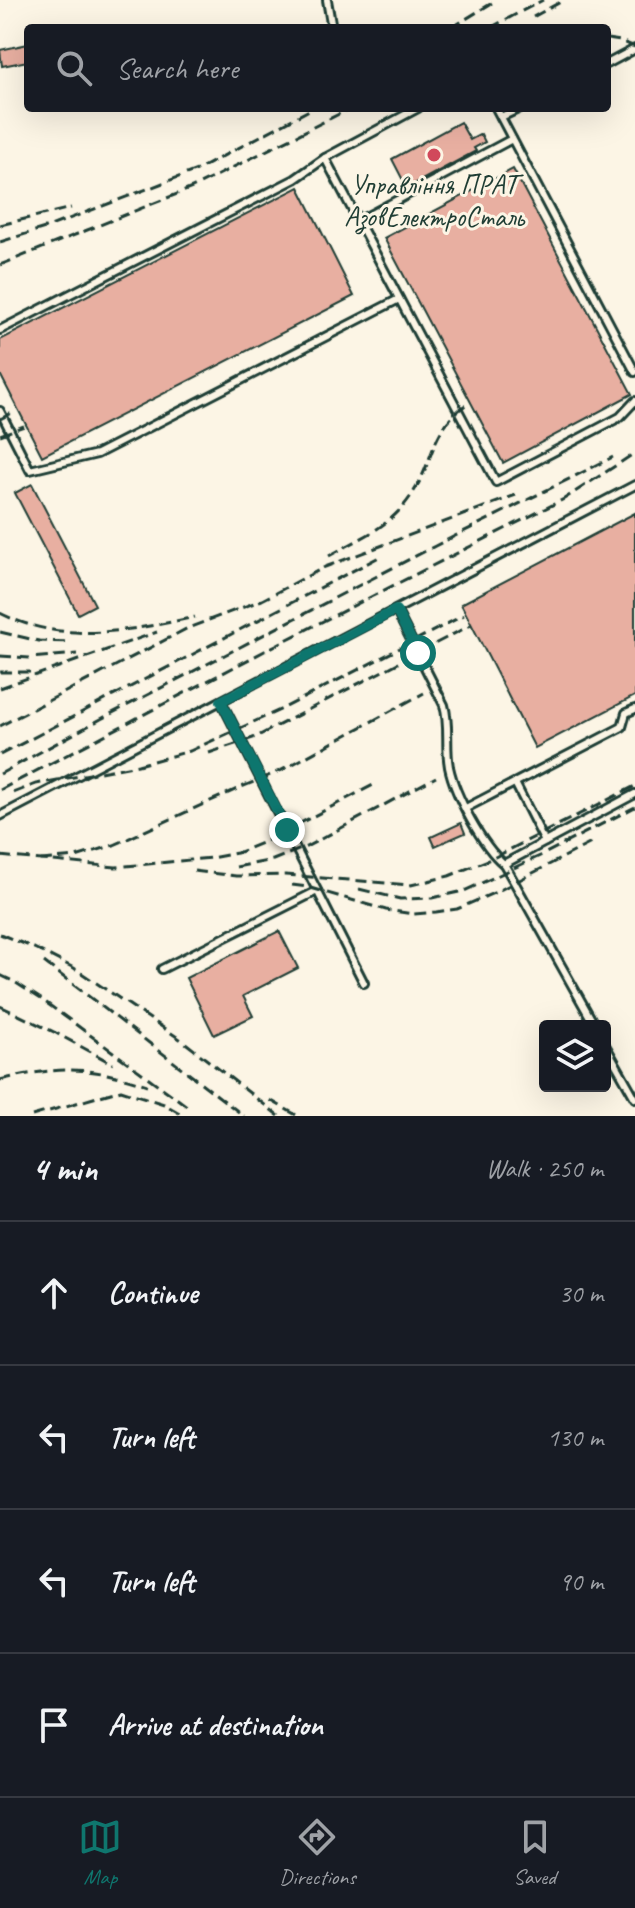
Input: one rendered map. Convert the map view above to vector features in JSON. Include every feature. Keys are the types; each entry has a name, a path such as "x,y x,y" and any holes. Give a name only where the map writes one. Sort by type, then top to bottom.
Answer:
{"lane":[{"path":"327,0 331,23"},
{"path":"611,62 635,49"},
{"path":"0,330 295,179 325,158 411,112"},
{"path":"498,112 635,372"},
{"path":"501,117 512,112"},
{"path":"358,221 512,139"},
{"path":"325,158 496,482 620,417 635,401"},
{"path":"0,411 30,470 97,454 399,299"},
{"path":"0,816 635,485"},
{"path":"396,610 444,705 448,721 449,764 455,788 488,848 504,864 592,1020"},
{"path":"221,701 364,983"},
{"path":"466,808 622,727 626,713 635,709"},
{"path":"515,783 545,842"},
{"path":"504,864 635,794"},
{"path":"162,969 317,891"},
{"path":"611,1056 635,1098"}],"building":[{"path":"24,45 24,62 2,66 0,50"},
{"path":"460,122 470,140 481,134 485,142 474,148 476,151 407,188 392,159"},
{"path":"513,169 632,394 503,463 384,238"},
{"path":"299,187 354,296 42,456 0,374 0,340"},
{"path":"32,484 95,605 78,614 15,493"},
{"path":"635,513 635,696 535,748 461,604"},
{"path":"461,823 465,833 435,846 431,837"},
{"path":"279,931 298,968 243,996 253,1016 214,1035 186,978"}],"railway":[{"path":"458,24 497,0"},
{"path":"498,24 543,0"},
{"path":"533,17 564,0"},
{"path":"611,40 635,47"},
{"path":"0,242 197,170 306,112"},
{"path":"0,265 192,188 343,112"},
{"path":"0,225 71,208"},
{"path":"329,556 377,529 398,512 416,488 440,432 467,404"},
{"path":"0,419 14,412"},
{"path":"0,435 24,426"},
{"path":"0,790 564,499 635,453"},
{"path":"0,774 435,546 613,457"},
{"path":"0,726 188,628 262,600 325,567 516,495"},
{"path":"0,755 381,556"},
{"path":"0,613 24,623 72,632 146,627 195,617"},
{"path":"13,793 36,784 138,765 190,751 284,708 464,615"},
{"path":"209,753 256,737 471,625"},
{"path":"0,632 39,641 71,642"},
{"path":"0,688 157,632"},
{"path":"0,656 31,658 77,654"},
{"path":"0,672 34,672"},
{"path":"41,860 76,857 114,845 282,770 424,693"},
{"path":"236,867 273,860 306,847 436,777"},
{"path":"0,856 116,867 237,853 377,783"},
{"path":"194,871 411,885 449,876 493,858 635,786"},
{"path":"359,889 400,899 432,898 464,891 635,807"},
{"path":"292,885 386,910 414,914 457,909 595,841"},
{"path":"0,934 74,968 183,1041 279,1116"},
{"path":"44,962 244,1116"},
{"path":"0,975 41,999 191,1109"},
{"path":"0,1006 113,1064"},
{"path":"0,1080 39,1072 74,1070 108,1074 147,1085"},
{"path":"32,1116 121,1090 164,1104 181,1114"},
{"path":"270,1100 298,1116"}],"place":[{"name":"Управління ПРАТ АзовЕлектроСталь","path":"434,155"}],"route":[{"path":"287,830 221,701 396,610 418,653"}]}
